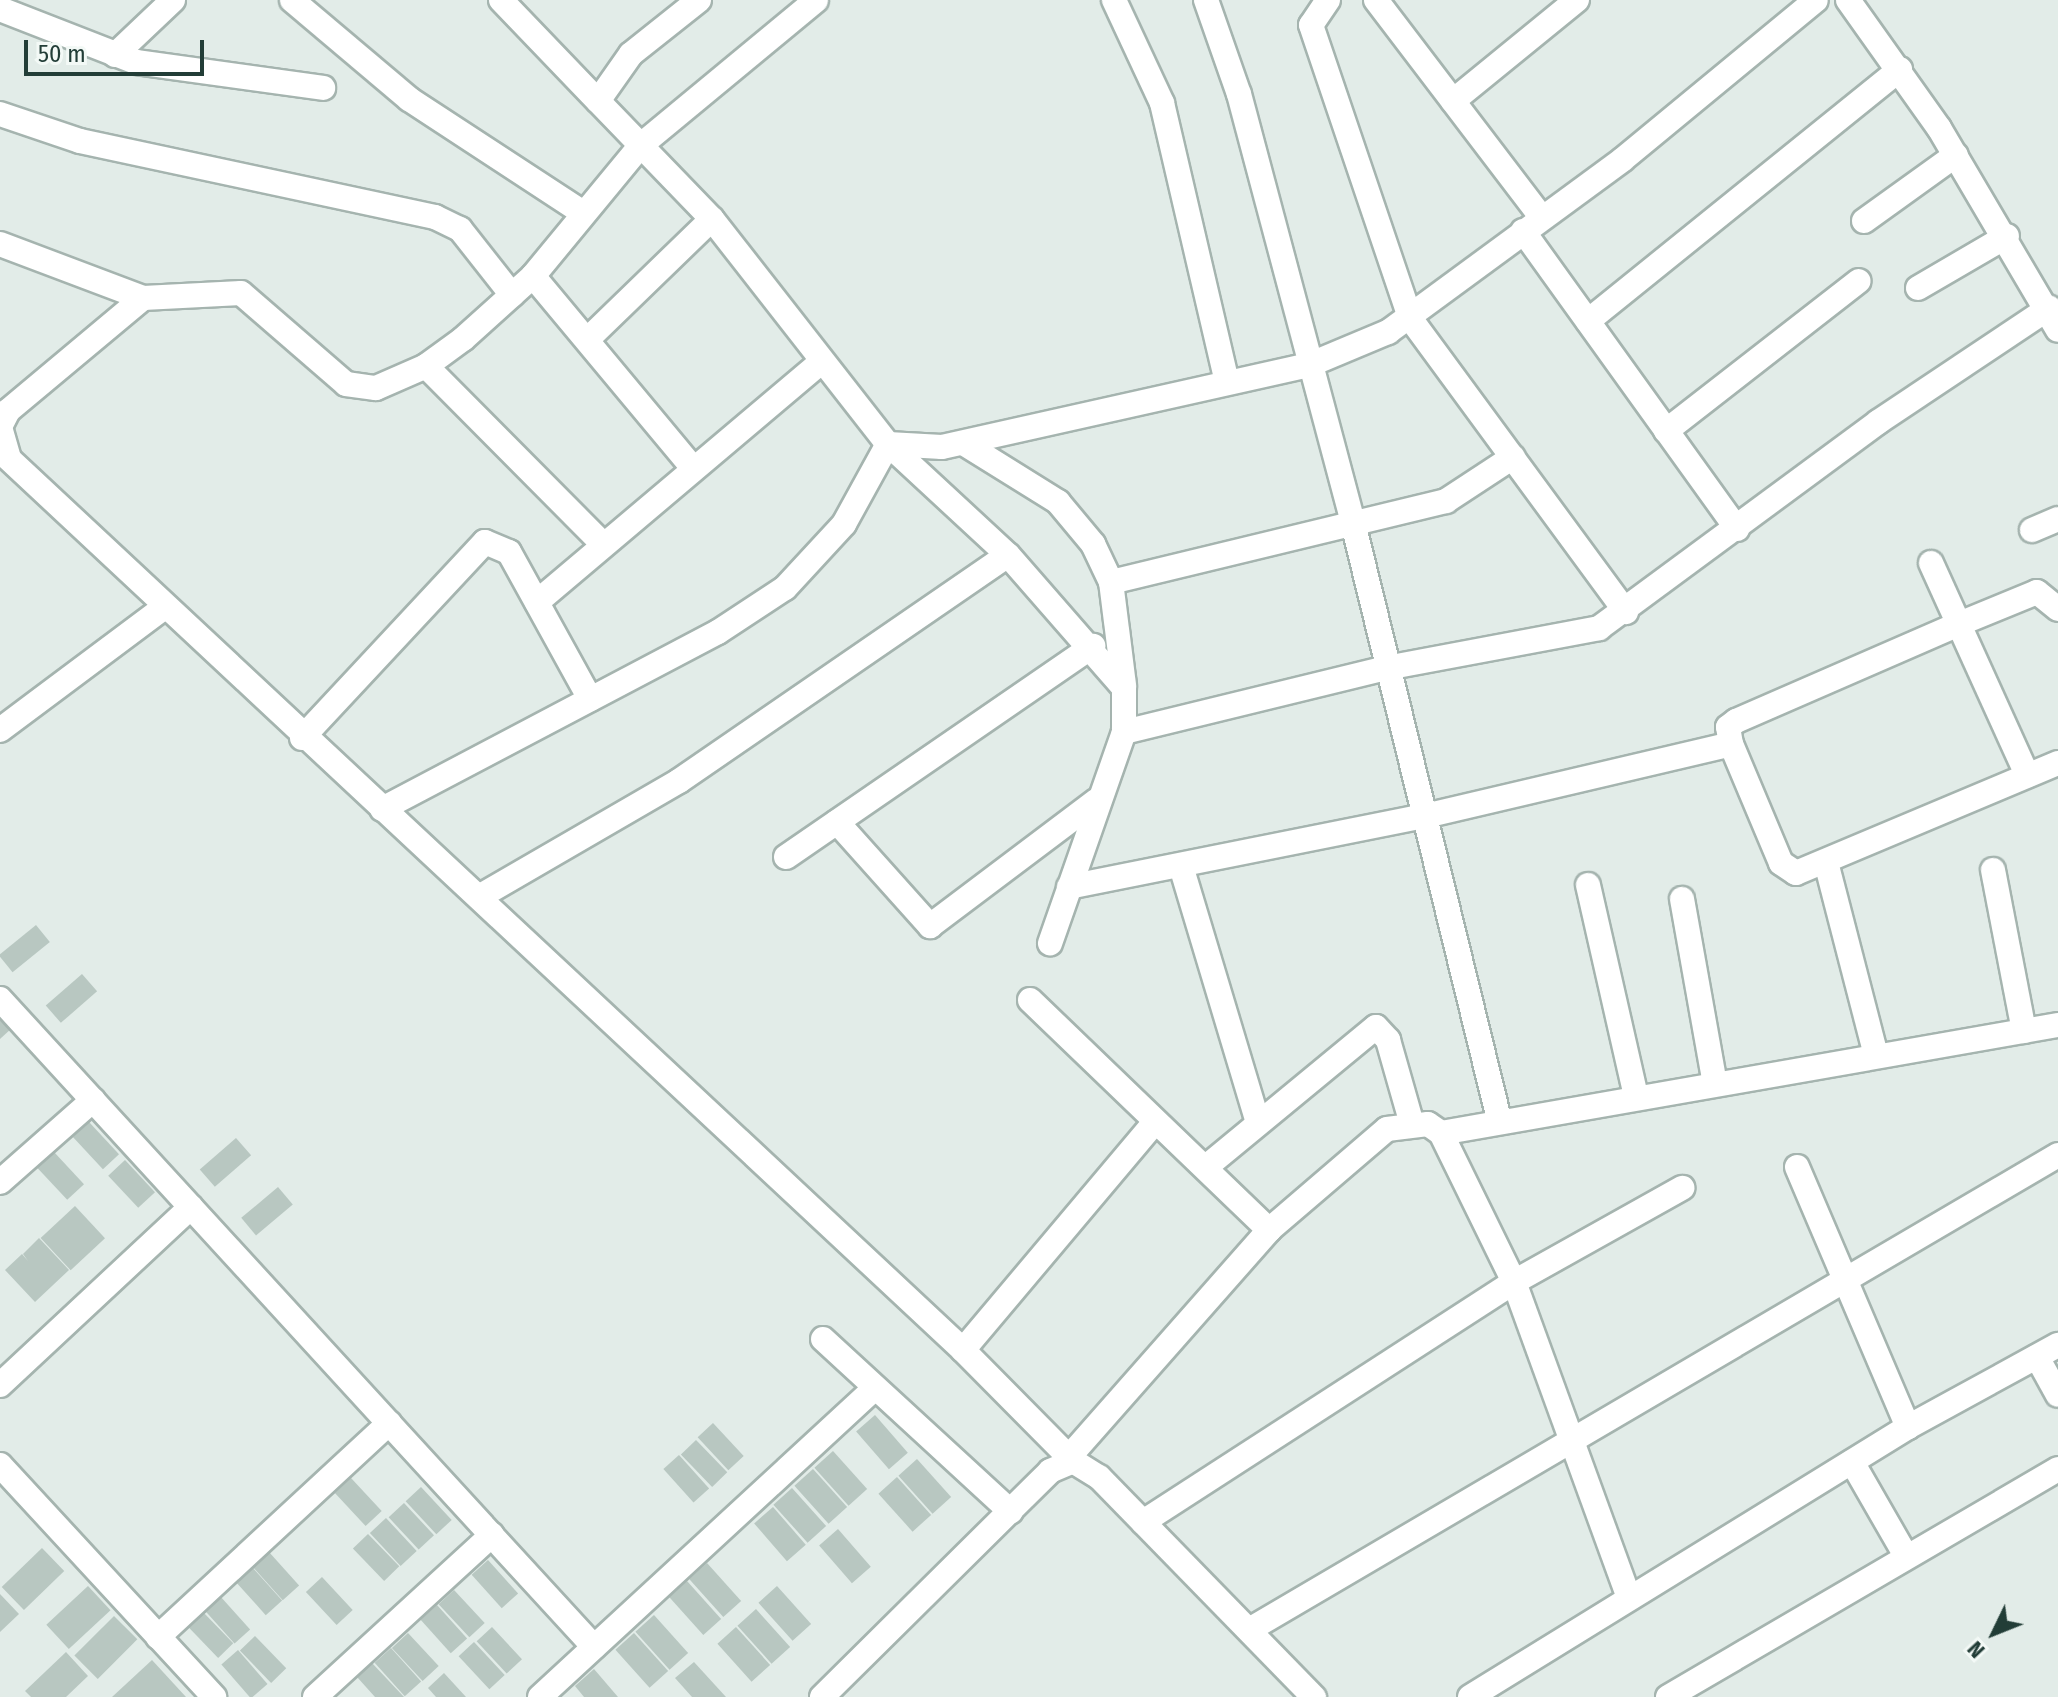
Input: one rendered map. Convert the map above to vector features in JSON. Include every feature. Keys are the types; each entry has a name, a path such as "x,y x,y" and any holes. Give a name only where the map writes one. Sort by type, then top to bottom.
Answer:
{"street":[{"path":"115,55 173,0"},
{"path":"292,0 409,99 582,212"},
{"path":"501,0 712,219 819,364 888,444 1008,555 1093,646 1124,688"},
{"path":"598,101 631,54 699,0"},
{"path":"0,244 143,298 241,293 360,389 426,366 512,295 533,276 582,212 641,145 816,0"},
{"path":"1114,0 1162,103 1227,383"},
{"path":"1206,0 1239,94 1353,523 1386,668 1499,1119"},
{"path":"1328,0 1311,25 1410,318 1626,612"},
{"path":"1376,0 1453,101 1532,224 1588,321 1737,529"},
{"path":"1453,101 1577,0"},
{"path":"888,444 965,444 1309,365 1410,318 1816,0"},
{"path":"1124,732 1386,668 1581,635 1626,612 1737,529 2053,319 2007,236 1956,155 1900,69 1848,0"},
{"path":"0,9 115,55 170,70 323,88"},
{"path":"1588,321 1900,69"},
{"path":"0,114 80,141 435,217 460,229 512,295"},
{"path":"1864,221 1956,155"},
{"path":"589,338 712,219"},
{"path":"1918,288 2007,236"},
{"path":"533,276 589,338 693,468"},
{"path":"1666,431 1859,281"},
{"path":"143,298 8,411 1,444 163,608 479,897 963,1350 1071,1459 1143,1522 1314,1697"},
{"path":"537,602 819,364"},
{"path":"426,366 604,545"},
{"path":"382,809 590,699 785,588 844,524 888,444"},
{"path":"965,444 1058,502 1093,544 1111,582 1124,688 1124,732 1096,801 1050,943"},
{"path":"1111,582 1465,494 1513,457"},
{"path":"2032,530 2058,519"},
{"path":"302,738 485,542 509,552 590,699"},
{"path":"479,897 679,781 1008,555"},
{"path":"1931,563 2027,775"},
{"path":"2058,609 2037,592 1728,727 1731,744 1781,863 1796,873 2058,763"},
{"path":"0,730 163,608"},
{"path":"786,857 1093,646"},
{"path":"1069,887 1425,816 1731,744"},
{"path":"837,822 930,926 1096,801"},
{"path":"1826,862 1876,1056"},
{"path":"1181,866 1257,1120"},
{"path":"1993,870 2024,1031"},
{"path":"1588,885 1636,1096"},
{"path":"1682,899 1715,1084"},
{"path":"0,999 594,1647"},
{"path":"1030,1000 1154,1123 1206,1167 1269,1230"},
{"path":"822,1697 1050,1471 1071,1459 1269,1230 1387,1129 1411,1121 1441,1133 1499,1119 2058,1025"},
{"path":"1206,1167 1257,1120 1376,1027 1388,1040 1411,1121"},
{"path":"0,1182 93,1100"},
{"path":"963,1350 1154,1123"},
{"path":"1441,1133 1514,1282 1628,1595"},
{"path":"1249,1630 1843,1285 2058,1155"},
{"path":"1797,1167 1843,1285 1908,1427"},
{"path":"1143,1522 1514,1282 1682,1188"},
{"path":"0,1385 191,1207"},
{"path":"823,1339 1011,1512"},
{"path":"1470,1697 1628,1595 1908,1427 2047,1351 2058,1395"},
{"path":"540,1697 875,1388"},
{"path":"158,1637 389,1423"},
{"path":"1852,1462 1906,1556"},
{"path":"0,1465 214,1697"},
{"path":"1668,1697 2058,1469"},
{"path":"315,1697 492,1535"}],"building":[{"path":"36,925 50,942 13,972 0,954"},
{"path":"82,974 97,991 61,1023 46,1005"},
{"path":"0,1015 12,1028 0,1039"},
{"path":"89,1122 119,1154 103,1169 73,1137"},
{"path":"236,1138 251,1155 215,1187 200,1169"},
{"path":"54,1152 84,1184 67,1200 37,1168"},
{"path":"125,1160 155,1192 138,1208 108,1176"},
{"path":"278,1187 293,1205 256,1235 241,1218"},
{"path":"75,1206 105,1238 71,1270 41,1238"},
{"path":"39,1238 69,1270 35,1302 5,1270 22,1254 28,1261 23,1254"},
{"path":"875,1415 908,1453 889,1469 856,1431"},
{"path":"713,1423 744,1456 728,1470 698,1437"},
{"path":"696,1440 727,1472 712,1487 681,1455"},
{"path":"833,1451 867,1489 849,1506 814,1468"},
{"path":"679,1455 709,1488 694,1502 663,1469"},
{"path":"917,1459 951,1497 933,1514 898,1476"},
{"path":"813,1469 847,1507 829,1524 794,1486"},
{"path":"897,1477 931,1515 913,1532 878,1494"},
{"path":"351,1478 382,1511 366,1526 335,1493"},
{"path":"421,1487 452,1520 436,1534 406,1501"},
{"path":"792,1488 826,1526 808,1543 773,1505"},
{"path":"404,1503 434,1535 419,1550 389,1517"},
{"path":"773,1507 806,1545 787,1561 754,1523"},
{"path":"386,1518 417,1551 401,1566 370,1533"},
{"path":"838,1529 871,1567 852,1583 819,1545"},
{"path":"368,1534 399,1566 384,1581 353,1549"},
{"path":"42,1548 64,1571 24,1610 2,1587"},
{"path":"269,1552 299,1585 283,1600 253,1567"},
{"path":"488,1560 518,1593 502,1608 472,1575"},
{"path":"707,1563 741,1601 723,1617 689,1579"},
{"path":"252,1567 282,1600 266,1615 236,1582"},
{"path":"322,1577 353,1610 337,1625 306,1592"},
{"path":"687,1581 721,1619 703,1635 669,1597"},
{"path":"88,1586 111,1610 69,1649 46,1625"},
{"path":"777,1586 811,1624 793,1641 758,1603"},
{"path":"454,1590 485,1623 469,1637 439,1604"},
{"path":"0,1594 19,1614 0,1632"},
{"path":"220,1596 250,1629 235,1643 204,1610"},
{"path":"437,1605 467,1638 451,1653 421,1620"},
{"path":"756,1609 790,1647 772,1664 737,1626"},
{"path":"202,1611 233,1643 218,1658 187,1626"},
{"path":"654,1615 688,1653 670,1670 635,1632"},
{"path":"114,1616 137,1639 98,1679 74,1656"},
{"path":"492,1627 522,1659 507,1674 477,1641"},
{"path":"736,1627 770,1665 752,1682 717,1644"},
{"path":"408,1633 439,1666 423,1681 392,1648"},
{"path":"634,1633 668,1671 650,1688 615,1650"},
{"path":"255,1636 286,1668 271,1683 240,1651"},
{"path":"474,1642 505,1675 489,1689 459,1656"},
{"path":"391,1648 421,1681 405,1696 375,1663"},
{"path":"238,1650 268,1684 250,1697 221,1664"},
{"path":"66,1652 88,1676 66,1697 31,1697 25,1691"},
{"path":"152,1660 186,1697 112,1697"},
{"path":"694,1662 726,1697 692,1697 675,1678"},
{"path":"372,1663 404,1697 375,1697 357,1677"},
{"path":"594,1669 618,1697 584,1697 575,1686"},
{"path":"444,1673 466,1697 436,1697 428,1688"}]}
